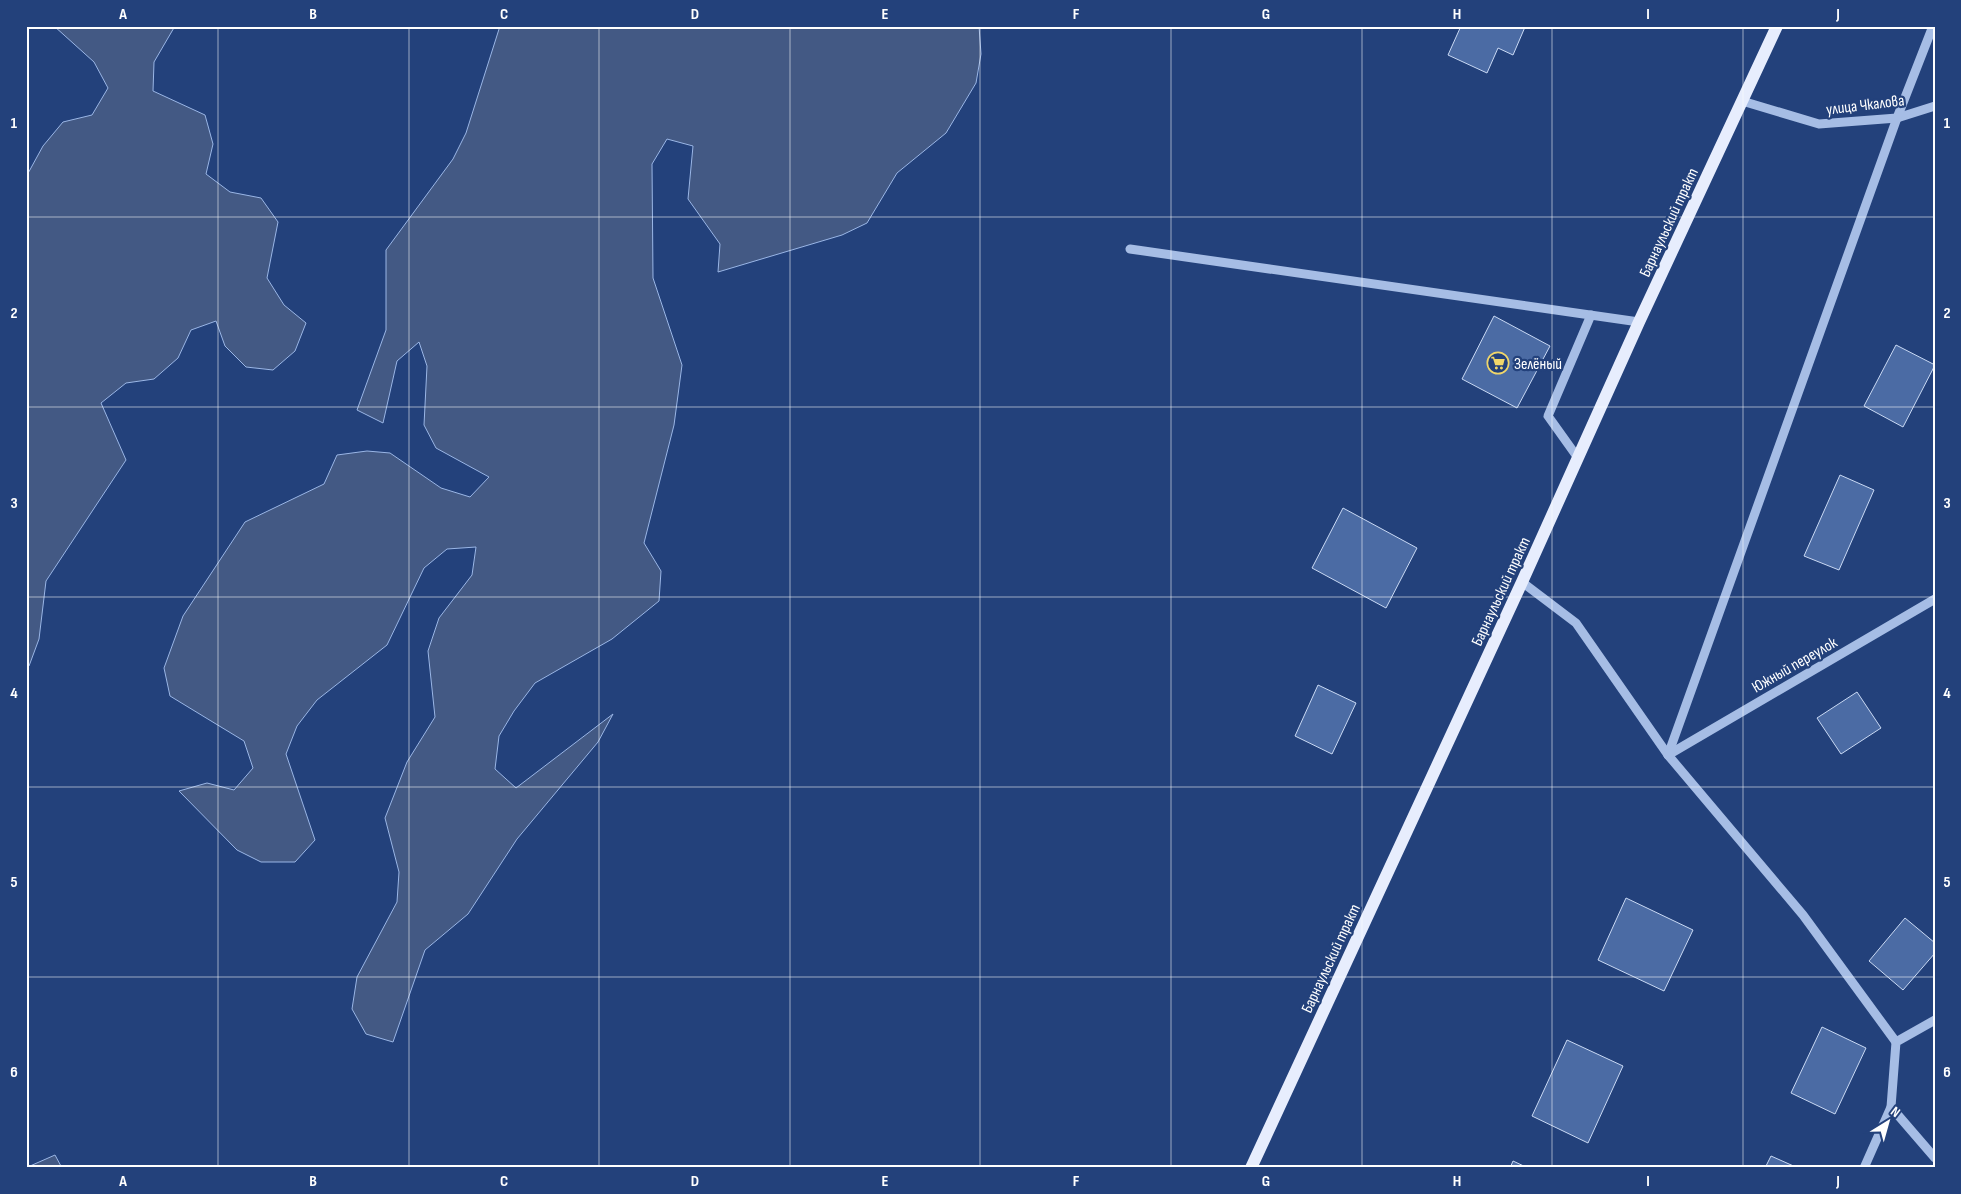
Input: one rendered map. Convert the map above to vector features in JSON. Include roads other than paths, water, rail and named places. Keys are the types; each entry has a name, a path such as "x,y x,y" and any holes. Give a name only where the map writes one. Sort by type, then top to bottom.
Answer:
{"main road":[{"name":"Барнаульский тракт","path":"1251,1168 1522,582 1639,322 1777,26"}],"street":[{"path":"1668,755 1897,118 1933,26"},
{"name":"улица Чкалова","path":"1742,101 1820,124 1897,118 1935,106"},
{"path":"1130,249 1639,322"},
{"path":"1578,458 1548,416 1591,315"},
{"path":"1522,582 1576,623 1668,755 1803,915 1896,1042 1892,1107 1864,1168"},
{"name":"Южный переулок","path":"1668,755 1935,599"},
{"path":"1896,1042 1935,1020"},
{"path":"1892,1107 1935,1158"}],"water":[{"path":"54,26 175,26 154,62 153,91 205,115 213,144 206,174 230,192 261,198 278,222 267,278 284,305 306,323 295,351 273,370 246,367 225,346 216,321 191,330 178,358 154,379 126,383 101,403 126,460 46,581 39,639 29,666 26,668 26,177 43,146 63,122 92,115 108,88 94,62"},
{"path":"500,26 979,26 981,54 976,83 946,133 897,173 867,223 842,235 718,272 720,244 688,199 693,146 667,139 652,164 653,278 682,365 674,425 644,543 661,571 659,601 612,639 535,683 514,711 499,736 495,769 516,788 613,714 598,742 517,839 468,914 425,950 393,1042 366,1034 352,1009 357,977 397,902 399,872 385,818 407,762 435,717 428,651 439,618 472,575 476,547 447,549 424,568 387,645 317,700 297,726 286,754 315,840 295,862 261,862 237,850 179,791 207,783 234,790 253,768 244,741 170,696 164,668 183,616 245,522 324,484 337,455 367,451 390,453 441,488 470,497 489,477 436,448 424,425 427,366 419,342 397,361 383,423 357,410 386,330 386,250 453,159 466,133"},
{"path":"55,1155 62,1168 29,1168 30,1166"}],"place":[{"name":"Зелёный","path":"1498,363"}]}
